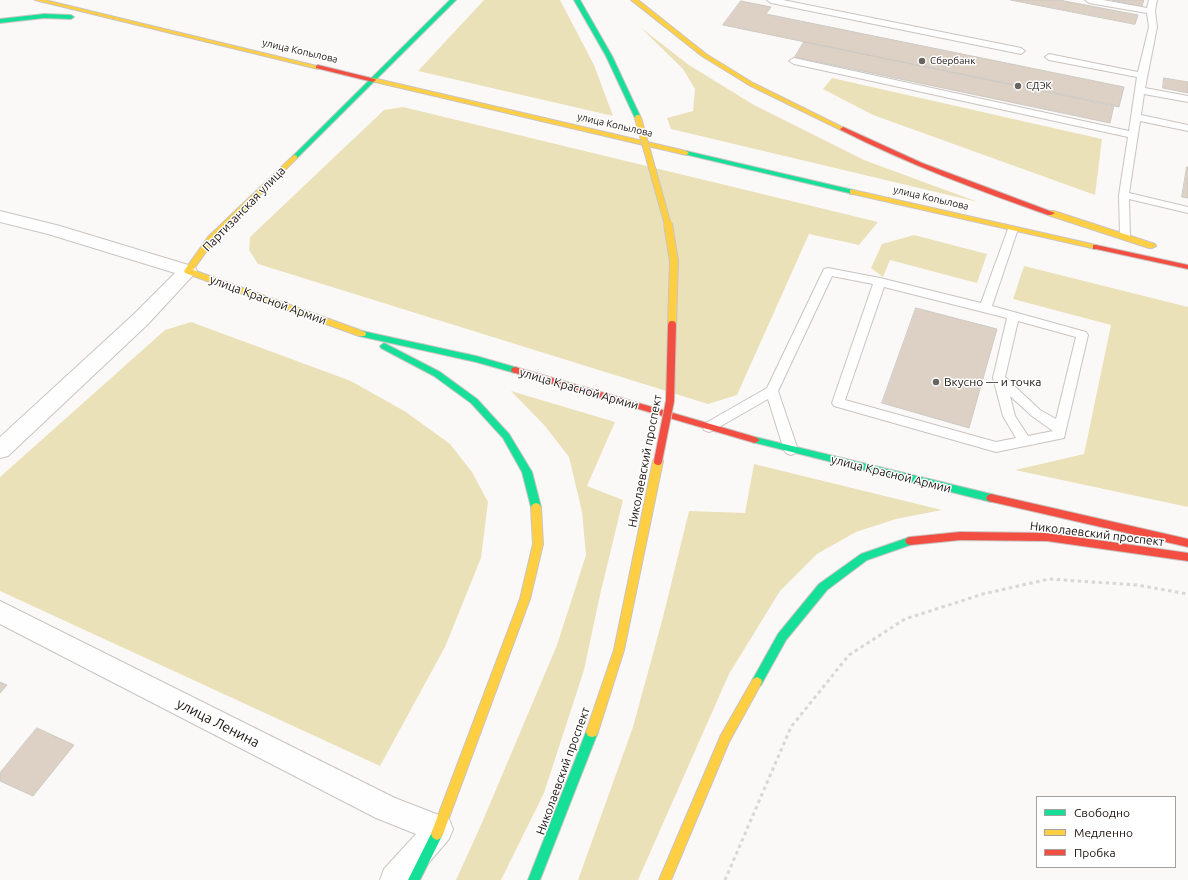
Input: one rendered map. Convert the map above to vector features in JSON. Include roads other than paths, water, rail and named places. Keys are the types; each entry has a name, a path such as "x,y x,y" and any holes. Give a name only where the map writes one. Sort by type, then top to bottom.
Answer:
{"main road":[{"name":"улица Копылова","path":"38,0 104,17 1013,229 1188,267"},
{"path":"82,0 104,17"},
{"name":"Партизанская улица","path":"188,271 211,239 374,80 452,0"},
{"name":"Николаевский проспект","path":"534,880 583,758 619,650 670,401 674,261 668,222 638,118 609,56 577,0"},
{"name":"улица Копылова","path":"634,0 704,55 751,84 808,114 891,153 1001,196 1160,248"},
{"path":"0,21 44,16 104,17"},
{"name":"улица Красной Армии","path":"188,271 360,333 476,359 709,428 791,450 959,491 1188,543"},
{"path":"360,333 437,374 474,400 506,436 527,472 537,509 538,544 525,599 438,829 414,880"},
{"name":"Николаевский проспект","path":"665,880 725,739 782,637 823,587 864,557 912,540 960,536 1047,537 1188,557"}],"street":[{"name":"улица Красной Армии","path":"0,216 54,230 188,271"},
{"name":"Партизанская улица","path":"0,450 141,319 188,271"},
{"name":"улица Ленина","path":"0,612 386,808 438,829"},
{"path":"395,880 438,829"}],"lane":[{"path":"770,0 1021,51"},
{"path":"821,10 827,0"},
{"path":"1089,0 1151,11"},
{"path":"1125,237 1124,195 1142,75 1153,27 1151,11 1153,0"},
{"path":"1049,57 1142,75"},
{"path":"794,61 1132,135"},
{"path":"1140,90 1188,100"},
{"path":"1136,117 1188,128"},
{"path":"1124,195 1188,210"},
{"path":"985,308 1013,229"},
{"path":"709,428 772,391 828,272 880,282 985,308 1082,335 1059,436 996,447 838,403 880,282"},
{"path":"1013,316 999,378 1009,416 1024,441"},
{"path":"999,378 1036,413 1060,428"},
{"path":"772,391 791,450"}],"place":[{"name":"Сбербанк","path":"922,61"},
{"name":"СДЭК","path":"1018,86"},
{"name":"Вкусно — и точка","path":"936,382"}]}
